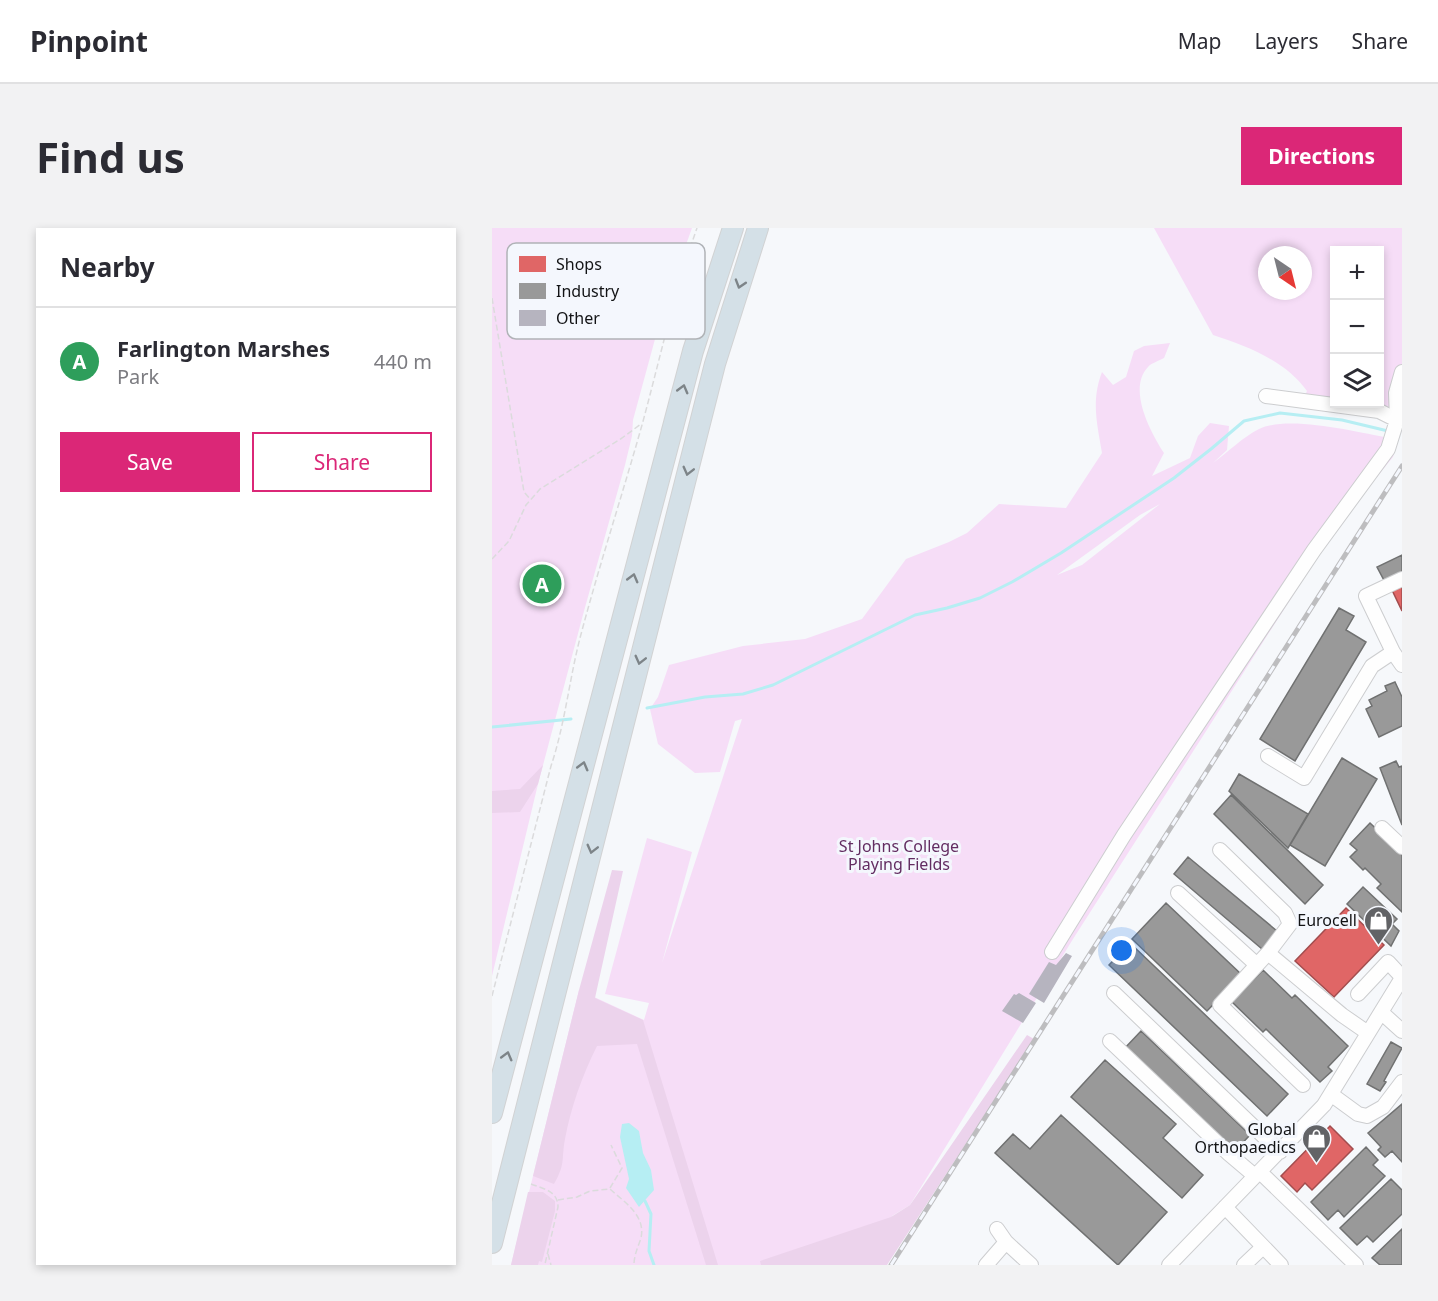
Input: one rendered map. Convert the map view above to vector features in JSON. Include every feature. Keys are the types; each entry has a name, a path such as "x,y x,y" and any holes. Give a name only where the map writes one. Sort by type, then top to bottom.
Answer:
{"highway":[{"path":"705,314 733,228"},
{"path":"492,1243 715,364 758,228"},
{"path":"492,1113 697,339"}],"street":[{"path":"1052,952 1124,835 1314,550 1388,449 1395,428 1396,393 1402,372"},
{"path":"1266,396 1379,411 1395,428"},
{"path":"1402,579 1366,596 1393,652 1402,665"},
{"path":"1268,756 1304,778 1369,671 1378,661 1393,652"},
{"path":"1382,828 1402,847"},
{"path":"1220,850 1285,913 1290,924 1268,953 1220,1005 1303,1085"},
{"path":"1178,893 1257,965"},
{"path":"1268,953 1342,1015 1368,1033"},
{"path":"1169,1265 1317,1114 1332,1095 1402,978 1388,962 1358,994"},
{"path":"1114,993 1280,1152"},
{"path":"1381,1012 1402,1031"},
{"path":"1110,1041 1221,1147 1258,1174 1356,1265"},
{"path":"1332,1095 1358,1114 1367,1116 1383,1107 1402,1082"},
{"path":"1225,1207 1278,1262"},
{"path":"997,1229 1006,1242 1031,1265"},
{"path":"986,1265 1006,1242"},
{"path":"1244,1265 1263,1247"}],"path":[{"path":"692,243 697,228"},
{"path":"492,298 524,492 530,500"},
{"path":"492,996 551,766 563,728 573,666 593,588 642,423 664,339"},
{"path":"492,559 509,541 530,500 540,489 642,423"},
{"path":"610,1189 622,1168 611,1145"},
{"path":"531,1184 550,1191 558,1200 545,1264"},
{"path":"558,1200 577,1197 590,1191 610,1189 635,1212 641,1223 641,1236 634,1263"},
{"path":"547,1253 552,1264"}],"green space":[{"path":"492,228 692,228 687,243 507,243 507,339 655,339 633,420 632,436 625,465 538,784 492,976"},
{"name":"St Johns College Playing Fields","path":"1154,228 1402,228 1402,427 1393,457 1338,525 1073,939 910,1205 892,1216 887,1265 511,1265 579,990 644,1020 649,1003 605,994 647,838 692,852 662,963 742,719 735,721 720,772 695,773 658,744 650,709 658,697 669,665 743,646 805,639 862,619 906,559 967,533 999,504 1066,508 1102,453 1096,402 1102,372 1113,385 1126,377 1134,351 1144,346 1170,343 1164,358 1148,367 1142,376 1140,387 1143,411 1164,453 1152,476 1190,458 1198,436 1210,423 1229,426 1227,450 1213,463 1253,432 1272,425 1323,426 1389,438 1389,420 1301,404 1307,391 1298,380 1277,363 1239,344 1213,335","holes":["1160,504 1082,565 1057,575 1140,515"]}],"shaded area":[{"path":"543,765 538,784 520,812 492,813 492,791 520,789"},
{"path":"612,870 623,871 595,998 643,1020 718,1265 706,1265 637,1044 597,1046 574,1103 558,1177 554,1184 533,1176 579,990"},
{"path":"1027,1035 1034,1039 887,1265 761,1265 760,1261 891,1217 910,1205"},
{"path":"528,1192 543,1192 555,1201 555,1211 542,1262 539,1261 538,1265 511,1265"}],"water":[{"path":"629,1123 639,1131 643,1153 651,1170 654,1190 639,1207 626,1188 629,1179 620,1137 622,1124"}],"building: Shops":[{"path":"1402,585 1402,611 1392,590"},
{"path":"1346,908 1384,945 1334,997 1295,961"},
{"name":"Global Orthopaedics","path":"1330,1126 1353,1149 1312,1190 1305,1183 1297,1192 1281,1176"}],"building: Industry":[{"path":"1402,555 1402,576 1386,584 1377,567"},
{"path":"1339,608 1354,616 1346,630 1366,642 1295,761 1260,739"},
{"path":"1395,682 1402,697 1402,726 1379,737 1366,709 1372,706 1369,700 1387,691 1385,686"},
{"path":"1342,758 1377,779 1325,866 1290,845"},
{"path":"1396,761 1399,767 1402,766 1402,825 1380,768"},
{"path":"1239,774 1308,814 1288,848 1229,791"},
{"path":"1231,795 1323,885 1305,904 1214,814"},
{"path":"1370,823 1402,853 1402,912 1377,888 1381,884 1350,857 1357,850 1350,844"},
{"path":"1188,857 1277,931 1262,949 1174,874"},
{"path":"1363,887 1397,919 1392,924 1399,931 1391,946 1347,904"},
{"path":"1166,903 1242,975 1207,1011 1132,939"},
{"path":"1130,943 1288,1094 1267,1116 1109,965"},
{"path":"1263,970 1292,998 1295,995 1348,1046 1328,1067 1332,1071 1320,1082 1266,1029 1263,1032 1232,1002"},
{"path":"1141,1031 1250,1135 1233,1153 1124,1049"},
{"path":"1391,1042 1402,1048 1380,1091 1367,1084"},
{"path":"1105,1060 1176,1124 1163,1138 1203,1175 1182,1198 1071,1097"},
{"path":"1402,1104 1402,1162 1392,1151 1385,1157 1378,1150 1381,1147 1368,1133"},
{"path":"1061,1115 1167,1212 1118,1265 995,1153 1013,1134 1030,1149"},
{"path":"1366,1147 1378,1160 1373,1165 1385,1176 1344,1217 1338,1210 1328,1220 1311,1202"},
{"path":"1391,1179 1402,1190 1402,1214 1373,1242 1367,1236 1357,1245 1340,1228"},
{"path":"1402,1229 1402,1265 1380,1265 1372,1258"}],"building: Other":[{"path":"1066,953 1072,956 1044,1003 1029,994 1049,962 1056,965"},
{"path":"1019,993 1036,1003 1023,1023 1002,1011 1014,994"}],"waterway":[{"path":"647,708 705,697 743,694 773,685 915,615 980,598 1061,553 1174,478 1244,421 1280,413 1342,420 1388,431"},
{"path":"492,727 571,719"},
{"path":"645,1201 651,1214 649,1251 654,1265"}],"railway":[{"path":"891,1265 1402,466"}],"place":[{"name":"Farlington Marshes","path":"542,584"},
{"name":"Eurocell","path":"1378,946"},
{"name":"Global Orthopaedics","path":"1317,1164"}]}
